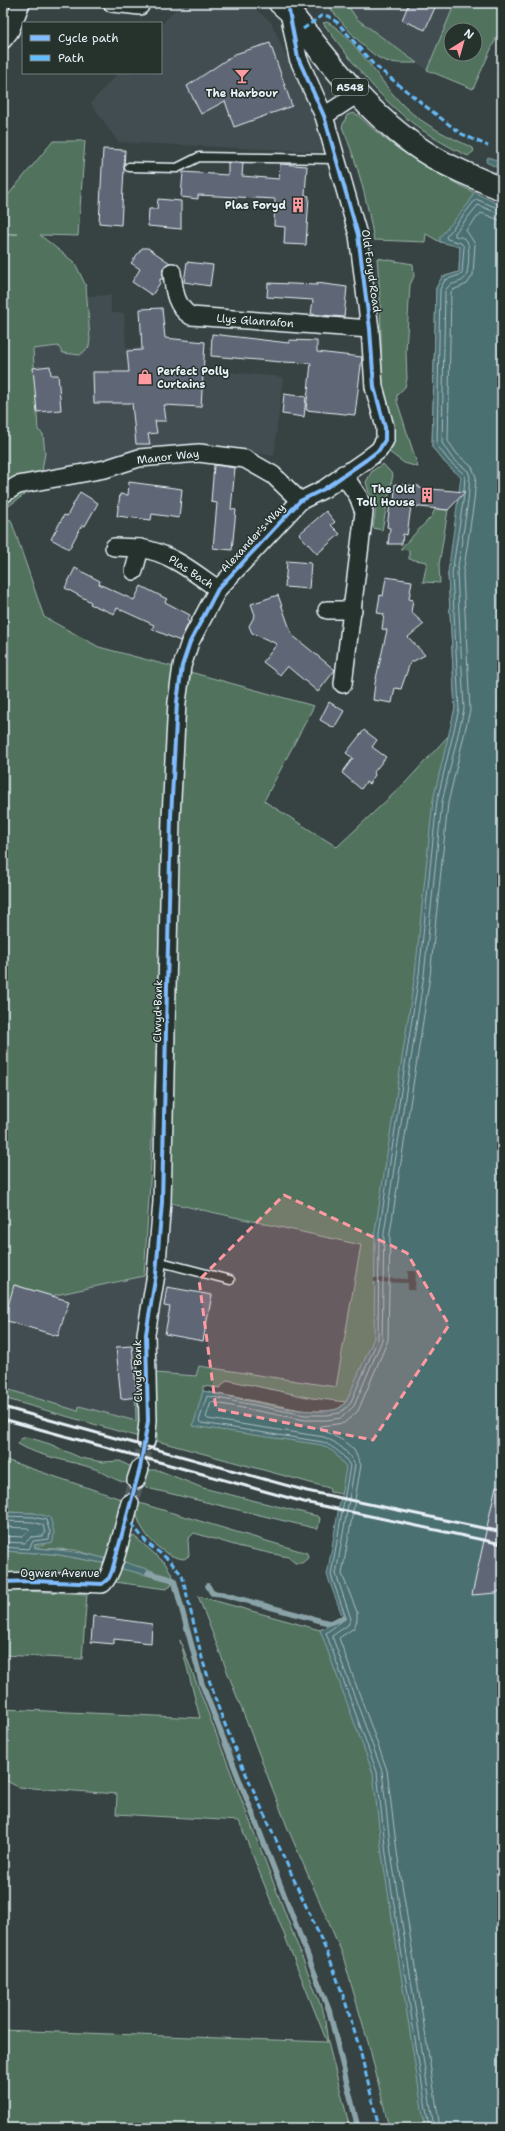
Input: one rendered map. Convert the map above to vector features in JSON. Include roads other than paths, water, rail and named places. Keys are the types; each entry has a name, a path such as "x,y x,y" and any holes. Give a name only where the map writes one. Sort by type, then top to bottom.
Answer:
{"main road":[{"name":"A548","path":"285,7 356,95 405,138 434,157 502,189"}],"street":[{"path":"3,40 10,31 22,3"},
{"path":"112,3 140,6"},
{"name":"Old Foryd Road","path":"285,7 298,58 324,116 358,235 370,328 374,387 385,427 385,440 379,450 343,474"},
{"path":"324,116 356,95"},
{"name":"Llys Glanrafon","path":"172,272 174,291 178,303 185,312 191,316 370,328"},
{"name":"Manor Way","path":"3,494 18,484 105,469 139,458 199,453 245,459 273,475 300,502"},
{"path":"343,474 358,496 364,512 343,684"},
{"name":"Alexander's Way","path":"218,589 300,502 324,489 343,474"},
{"name":"Plas Bach","path":"114,547 140,548 156,551 174,559 218,589"},
{"path":"134,571 140,548"},
{"name":"Clwyd Bank","path":"146,1441 148,1421 146,1334 157,1261 162,1202 172,818 177,702 182,666 190,642 218,589"},
{"path":"327,610 353,610"},
{"name":"Ogwen Avenue","path":"3,1582 33,1581 102,1584 109,1578 112,1571 130,1502"}],"lane":[{"path":"129,167 177,168 199,157 336,159"},
{"path":"157,1261 230,1280"}],"water":[{"path":"488,157 502,162 502,170 486,162"},
{"path":"474,192 502,206 502,2128 425,2128 382,1854 373,1773 320,1630 343,1618 327,1575 346,1467 334,1452 322,1445 193,1426 203,1391 291,1409 325,1411 338,1409 346,1402 374,1338 375,1232 415,974 433,800 455,708 448,573 461,477 446,464 432,447 436,288 442,277 459,272 460,247 440,242 440,237 469,203"},
{"path":"3,1512 34,1513 50,1517 54,1532 53,1542 34,1545 35,1548 82,1553 110,1560 108,1564 54,1554 3,1551"},
{"path":"121,1560 155,1572 155,1577 118,1568"}],"waterway":[{"path":"148,1573 174,1580 202,1684 329,2010 358,2128"},
{"path":"208,1586 212,1593 222,1594 329,1623 343,1618"}],"tunnel":[{"path":"140,1468 146,1441"},
{"path":"130,1503 136,1480"}],"railway":[{"path":"3,1407 307,1491 502,1532"},
{"path":"3,1419 304,1502 502,1544"}],"place":[{"name":"The Harbour","path":"242,76"},
{"name":"Plas Foryd","path":"298,205"},
{"name":"Perfect Polly Curtains","path":"145,377"},
{"name":"The Old Toll House","path":"427,495"}]}
